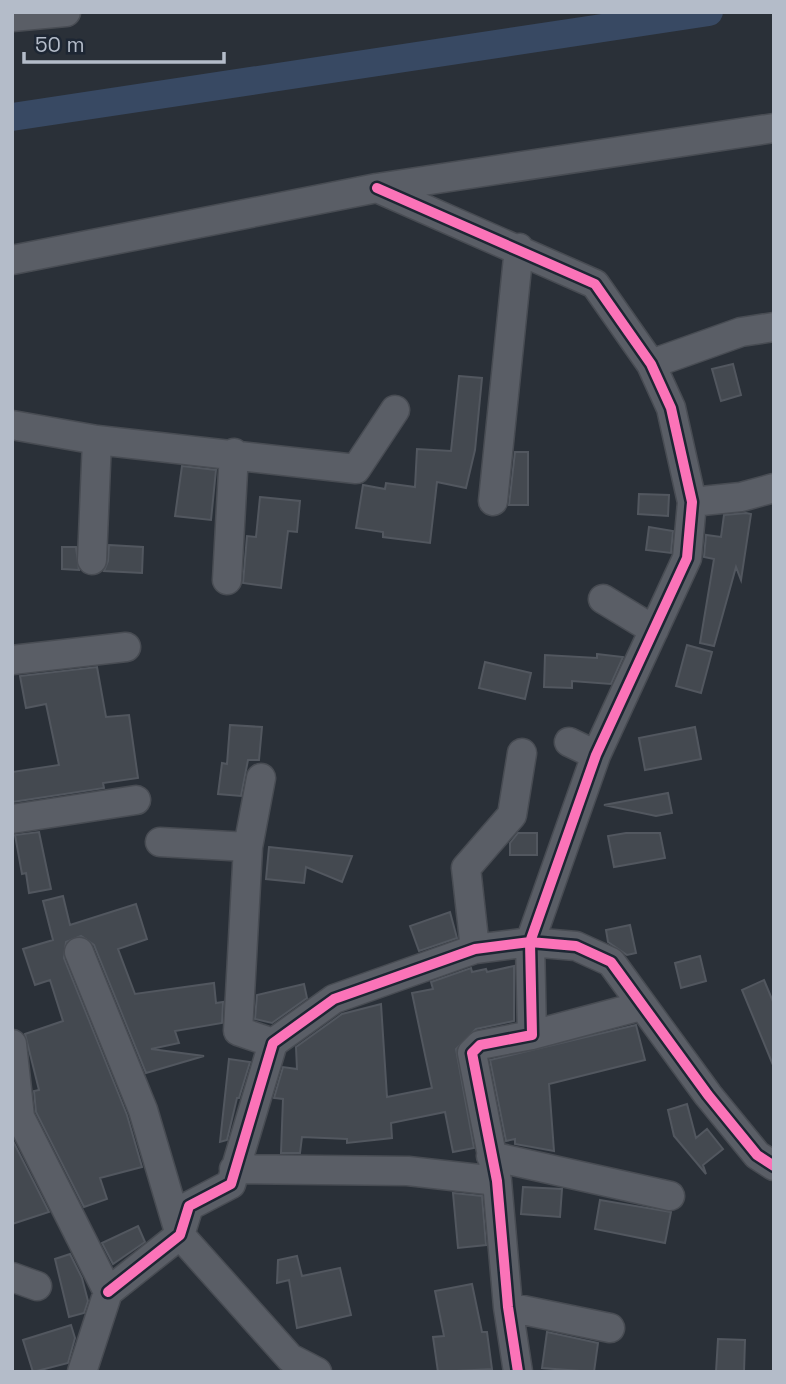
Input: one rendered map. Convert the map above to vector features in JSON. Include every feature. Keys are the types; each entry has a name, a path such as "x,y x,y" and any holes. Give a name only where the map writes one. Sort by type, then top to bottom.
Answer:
{"street":[{"path":"12,16 66,12"},
{"path":"12,260 377,188 774,128"},
{"path":"377,188 596,284 652,364 671,408 692,502 687,558 596,755 530,942 532,1035"},
{"path":"493,501 519,248"},
{"path":"652,364 741,332 774,327"},
{"path":"12,425 97,440 234,453 356,469 395,410"},
{"path":"92,560 97,440"},
{"path":"227,580 234,453"},
{"path":"692,502 773,493"},
{"path":"603,599 653,630"},
{"path":"12,660 126,647"},
{"path":"569,742 596,755"},
{"path":"475,949 466,868 512,815 522,753"},
{"path":"261,778 248,847 238,1031 273,1043"},
{"path":"12,819 136,800"},
{"path":"160,842 248,847"},
{"path":"82,1372 108,1292 180,1235 189,1206 231,1184 273,1043 334,999 475,949 530,942 576,946 611,962 641,1006 757,1155 774,1166"},
{"path":"79,952 144,1110 180,1235 290,1357 317,1372"},
{"path":"518,1372 508,1307 494,1169 472,1053 480,1045 532,1035 641,1006"},
{"path":"12,1045 16,1117 108,1292"},
{"path":"234,1169 494,1169 670,1196"},
{"path":"508,1307 610,1328"}],"building":[{"path":"733,364 741,395 721,401 712,369"},
{"path":"459,376 482,378 475,450 466,488 437,482 430,543 383,537 383,532 356,528 363,485 385,489 386,483 415,487 417,449 451,451"},
{"path":"515,452 528,452 528,505 509,505"},
{"path":"182,466 216,470 211,520 175,516"},
{"path":"639,494 669,495 668,516 638,514"},
{"path":"260,497 300,501 297,532 288,531 281,588 243,583 247,536 256,537"},
{"path":"751,514 741,580 736,567 714,646 700,643 714,559 704,557 706,535 721,537 724,515"},
{"path":"649,527 673,531 671,553 646,550"},
{"path":"109,545 143,547 142,573 104,571"},
{"path":"62,547 76,547 79,570 62,569"},
{"path":"687,645 712,652 701,693 676,686"},
{"path":"597,654 623,657 611,684 572,681 572,688 544,687 545,655 597,658"},
{"path":"485,662 531,673 525,699 479,688"},
{"path":"97,667 106,717 129,715 138,778 103,783 104,788 12,802 12,772 59,765 46,704 26,708 20,676"},
{"path":"230,725 262,727 259,760 248,760 241,796 218,794 222,763 227,764"},
{"path":"695,727 701,759 645,770 639,738"},
{"path":"668,793 672,813 656,816 604,805"},
{"path":"39,832 51,889 29,893 26,873 22,874 15,835"},
{"path":"518,833 537,833 537,855 510,855 510,843"},
{"path":"660,833 665,858 614,867 608,836"},
{"path":"269,847 352,856 342,882 306,867 304,883 266,879"},
{"path":"63,896 70,925 136,904 147,939 118,949 135,994 214,983 216,1003 223,1002 222,1023 175,1031 179,1043 151,1049 204,1056 146,1073 94,945 81,936 66,942 64,958 127,1115 142,1167 100,1178 107,1199 84,1207 36,1112 34,1091 39,1090 25,1034 63,1021 50,980 35,985 23,949 53,940 43,901"},
{"path":"450,912 457,938 419,951 410,926"},
{"path":"630,925 636,953 627,955 608,942 606,930"},
{"path":"700,956 706,981 681,988 675,963"},
{"path":"514,966 514,1021 476,1029 456,1049 474,1148 453,1152 445,1112 391,1123 392,1138 347,1143 347,1139 302,1137 300,1153 281,1153 283,1099 274,1098 283,1067 297,1069 296,1047 342,1014 381,1004 387,1097 432,1088 412,993 433,989 431,982 471,968 472,972 486,969 487,972"},
{"path":"764,980 774,1004 773,1065 742,990"},
{"path":"304,984 307,998 272,1023 255,1019 257,995"},
{"path":"636,1025 645,1060 549,1084 554,1151 515,1144 515,1139 506,1141 490,1060"},
{"path":"229,1059 250,1062 237,1098 227,1140 220,1142"},
{"path":"687,1104 696,1138 707,1129 723,1149 703,1165 706,1174 674,1136 668,1110"},
{"path":"12,1139 49,1212 12,1224"},
{"path":"523,1187 562,1189 560,1217 521,1214"},
{"path":"453,1193 482,1196 486,1245 458,1248"},
{"path":"600,1200 671,1212 665,1243 595,1229"},
{"path":"138,1226 145,1242 113,1264 102,1243"},
{"path":"70,1254 82,1278 88,1301 84,1313 69,1317 55,1259"},
{"path":"297,1256 302,1276 340,1268 351,1315 297,1328 289,1280 277,1283 278,1260"},
{"path":"472,1284 482,1332 487,1332 492,1369 438,1372 433,1337 444,1336 435,1291"},
{"path":"71,1325 75,1338 68,1363 33,1372 23,1340"},
{"path":"547,1332 598,1343 594,1372 542,1368"},
{"path":"718,1339 745,1340 744,1372 716,1372"}],"waterway":[{"path":"12,117 709,12"}],"cycle path":[{"path":"377,188 595,284 651,364 671,408 692,502 687,558 596,755 530,942 532,1035 480,1045 472,1053 497,1181 508,1307 518,1372"},
{"path":"108,1292 180,1235 189,1206 231,1184 273,1043 334,999 475,949 530,942 576,946 611,962 708,1095 757,1155 774,1166"}]}
